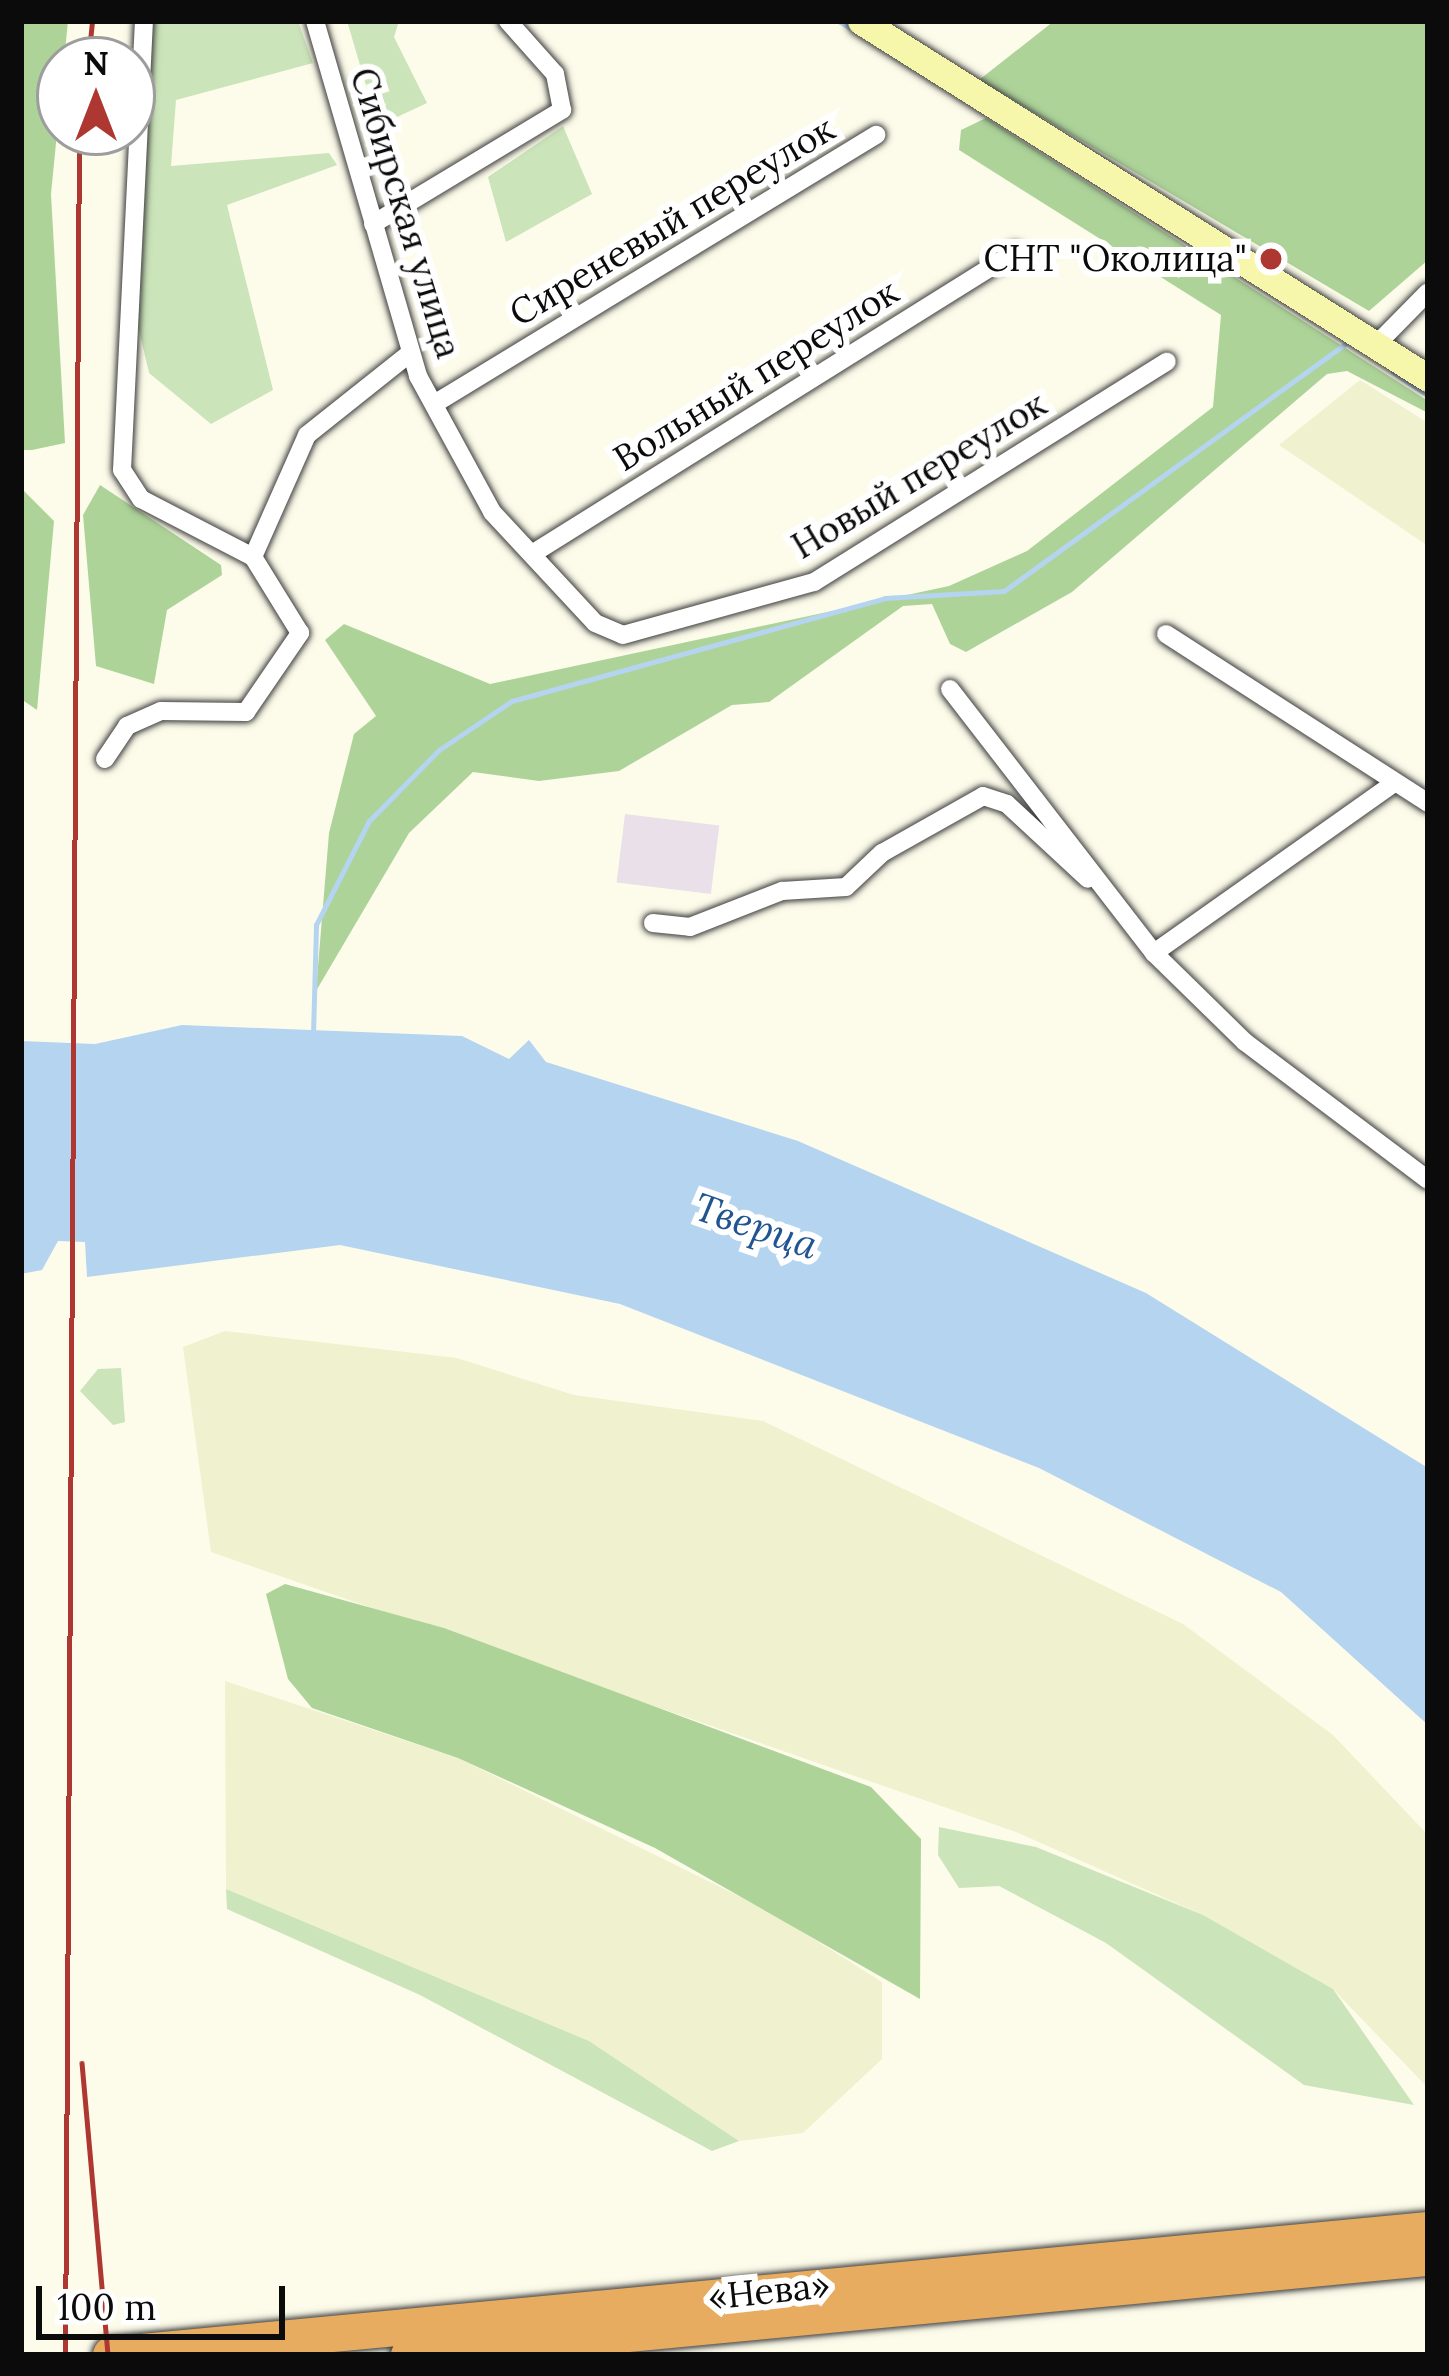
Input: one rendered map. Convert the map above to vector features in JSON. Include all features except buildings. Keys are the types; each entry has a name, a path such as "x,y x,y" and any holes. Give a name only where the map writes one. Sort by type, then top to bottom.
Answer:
{"highway":[{"name":"«Нева»","path":"111,2355 1428,2230"},
{"name":"«Нева»","path":"409,2355 1428,2258"}],"main road":[{"path":"861,21 1428,378"}],"street":[{"path":"105,759 127,726 161,711 246,712 290,657 295,610 253,557 141,500 122,470 144,21"},
{"name":"Сибирская улица","path":"315,21 410,353 439,400 492,512 595,623 623,635"},
{"path":"373,224 562,110 555,74 508,21"},
{"name":"Сиреневый переулок","path":"439,400 877,135"},
{"name":"Вольный переулок","path":"532,554 1015,252"},
{"path":"1376,345 1428,292"},
{"path":"253,557 308,436 410,353"},
{"name":"Новый переулок","path":"623,635 814,582 1167,361"},
{"path":"1166,634 1428,803"},
{"path":"950,689 1154,953 1245,1042 1428,1180"},
{"path":"1154,953 1393,784"},
{"path":"653,923 690,927 782,891 846,887 882,853 983,796 1098,883"}],"shaded area":[{"path":"625,814 719,826 711,894 617,882"}],"green space":[{"path":"21,21 68,21 67,36 36,36 36,156 55,156 51,194 65,443 21,450"},
{"path":"151,21 298,21 313,63 176,100 171,166 329,153 337,165 227,205 273,390 211,424 149,373 135,313 144,156 156,156 156,36 150,36"},
{"path":"347,21 399,21 394,37 427,103 378,126"},
{"path":"1054,21 1428,21 1428,260 1369,311 979,80"},
{"path":"986,118 1428,401 1428,413 1347,371 1327,374 1072,592 966,652 950,644 932,604 903,606 769,702 732,705 619,771 539,781 473,772 409,833 316,991 329,833 354,734 376,716 325,640 344,624 490,684 949,586 1027,551 1213,407 1221,315 959,150 961,130"},
{"path":"563,126 592,194 506,242 488,177"},
{"path":"1360,380 1428,423 1428,546 1279,445"},
{"path":"100,485 221,565 222,575 167,610 154,684 96,666 83,515"},
{"path":"21,488 54,521 37,710 21,699"},
{"path":"225,1331 457,1358 574,1395 763,1421 1183,1624 1333,1735 1428,1835 1428,2088 1333,1989 1203,1915 1016,1832 211,1552 183,1347"},
{"path":"121,1368 125,1422 113,1425 80,1391 98,1369"},
{"path":"285,1584 444,1628 871,1787 921,1839 920,1999 655,1848 458,1758 312,1708 288,1679 266,1594"},
{"path":"225,1681 458,1758 771,1912 882,1982 882,2059 803,2133 739,2141 589,2041 226,1889"},
{"path":"939,1827 1036,1847 1203,1915 1333,1989 1414,2105 1304,2085 1106,1943 999,1886 959,1888 938,1855"},
{"path":"226,1889 589,2041 739,2141 712,2151 420,1995 227,1909"}],"water":[{"name":"Тверца","path":"182,1025 462,1036 509,1059 529,1040 546,1062 798,1141 1146,1293 1428,1468 1428,1725 1281,1592 1039,1468 620,1304 340,1245 87,1277 85,1242 58,1241 42,1270 21,1274 21,1041 95,1044"}],"waterway":[{"path":"839,21 851,28"},
{"path":"313,1034 316,925 369,821 439,750 512,701 885,598 1004,591 1348,342"},
{"path":"1393,372 1428,395"}],"railway":[{"path":"90,36 92,21"},
{"path":"65,2355 79,156"},
{"path":"82,2063 108,2355"}],"place":[{"name":"СНТ \"Околица\"","path":"1271,259"}]}
